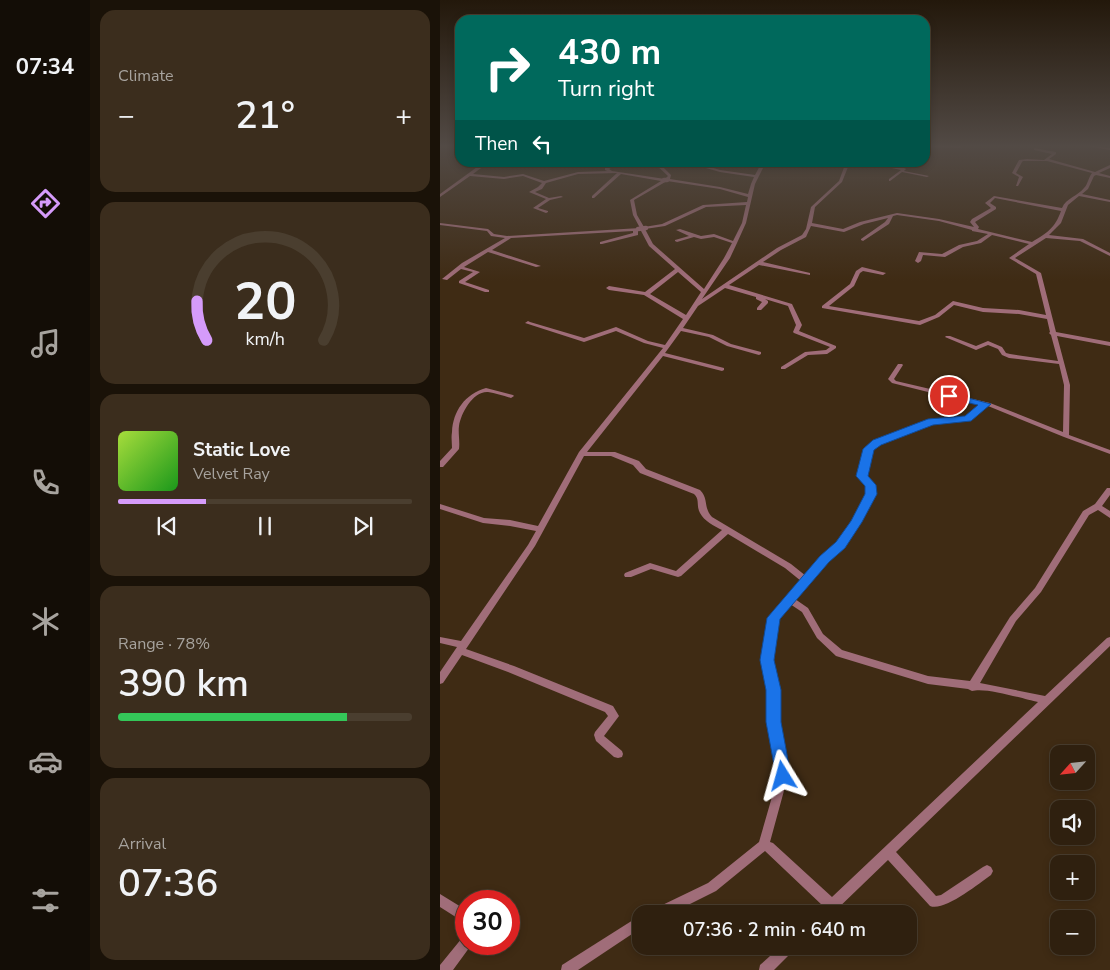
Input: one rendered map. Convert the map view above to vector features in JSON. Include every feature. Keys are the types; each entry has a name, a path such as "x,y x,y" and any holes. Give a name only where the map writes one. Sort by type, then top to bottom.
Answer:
{"street":[{"path":"533,191 531,192 549,199 561,198"},
{"path":"594,197 600,191"},
{"path":"647,191 632,200 631,203 642,232 651,245 678,269 706,289 716,292"},
{"path":"726,191 750,199"},
{"path":"440,680 541,529 561,489 582,454 667,348 735,244 744,224 752,191"},
{"path":"692,308 759,263 804,236 813,207 829,191"},
{"path":"1066,436 1067,385 1048,317 1038,272 1012,258 1045,236 1059,223 1066,204 1082,191"},
{"path":"1079,195 1110,201"},
{"path":"974,230 977,227 972,222 994,208 987,203 994,197 1064,210"},
{"path":"546,212 535,208 549,199"},
{"path":"440,224 488,230 493,235 510,237 636,229 663,225 705,206 750,199"},
{"path":"809,224 844,231 900,214 931,219 1033,244"},
{"path":"863,240 886,225 892,215"},
{"path":"602,243 636,234 636,229"},
{"path":"678,230 701,238 714,235 735,244"},
{"path":"918,262 921,253 943,256 961,246 979,242 990,235"},
{"path":"677,241 693,236"},
{"path":"1045,236 1079,240 1110,256"},
{"path":"445,279 460,267 510,237"},
{"path":"487,250 538,266"},
{"path":"759,263 808,274"},
{"path":"460,267 477,272 461,282 487,291"},
{"path":"883,273 865,268 861,270 852,285 824,307 920,323 936,316 953,302 988,310 1019,312 1048,317"},
{"path":"646,294 678,269"},
{"path":"724,287 765,300 759,309"},
{"path":"724,287 790,305 799,325 796,332 834,347 827,352 807,353 783,368"},
{"path":"608,288 646,294 686,318"},
{"path":"528,323 584,340 616,329 646,342 667,348"},
{"path":"679,329 711,336 729,345 759,353"},
{"path":"1052,332 1110,344"},
{"path":"948,337 977,349 985,343 1000,348 1004,354 1009,356 1062,363"},
{"path":"662,354 722,369"},
{"path":"900,364 891,379 894,382 1004,409 1066,436 1110,452"},
{"path":"440,464 455,448 455,432 460,409 468,400 486,390 511,396"},
{"path":"675,905 712,887 764,845 783,776 776,738 774,690 767,654 774,618 824,559 840,545 871,494 870,485 862,476 868,449 877,443 932,422 967,418 986,404"},
{"path":"582,454 612,454 636,463 643,471 697,492 701,496 704,516 726,531 788,566 806,581"},
{"path":"972,687 1013,618 1038,590 1086,513 1098,506 1110,490"},
{"path":"440,506 483,520 510,522 541,529"},
{"path":"1098,506 1110,515"},
{"path":"628,575 650,566 678,574 726,531"},
{"path":"789,599 805,610 820,636 840,653 928,680 1011,691 1047,700"},
{"path":"440,640 609,709 614,716 599,735 618,754"},
{"path":"833,905 1110,640"},
{"path":"764,845 769,846 823,905"},
{"path":"888,851 934,902 943,900 987,871"},
{"path":"440,900 455,910"},
{"path":"567,970 632,927"},
{"path":"445,970 456,955"},
{"path":"765,970 781,955"}],"route":[{"path":"783,776 774,722 774,690 767,660 772,622 776,613 814,573 824,559 836,550 861,513 872,490 871,486 862,476 868,449 877,443 907,433 923,424 940,420 967,418 986,404 949,396"}]}
